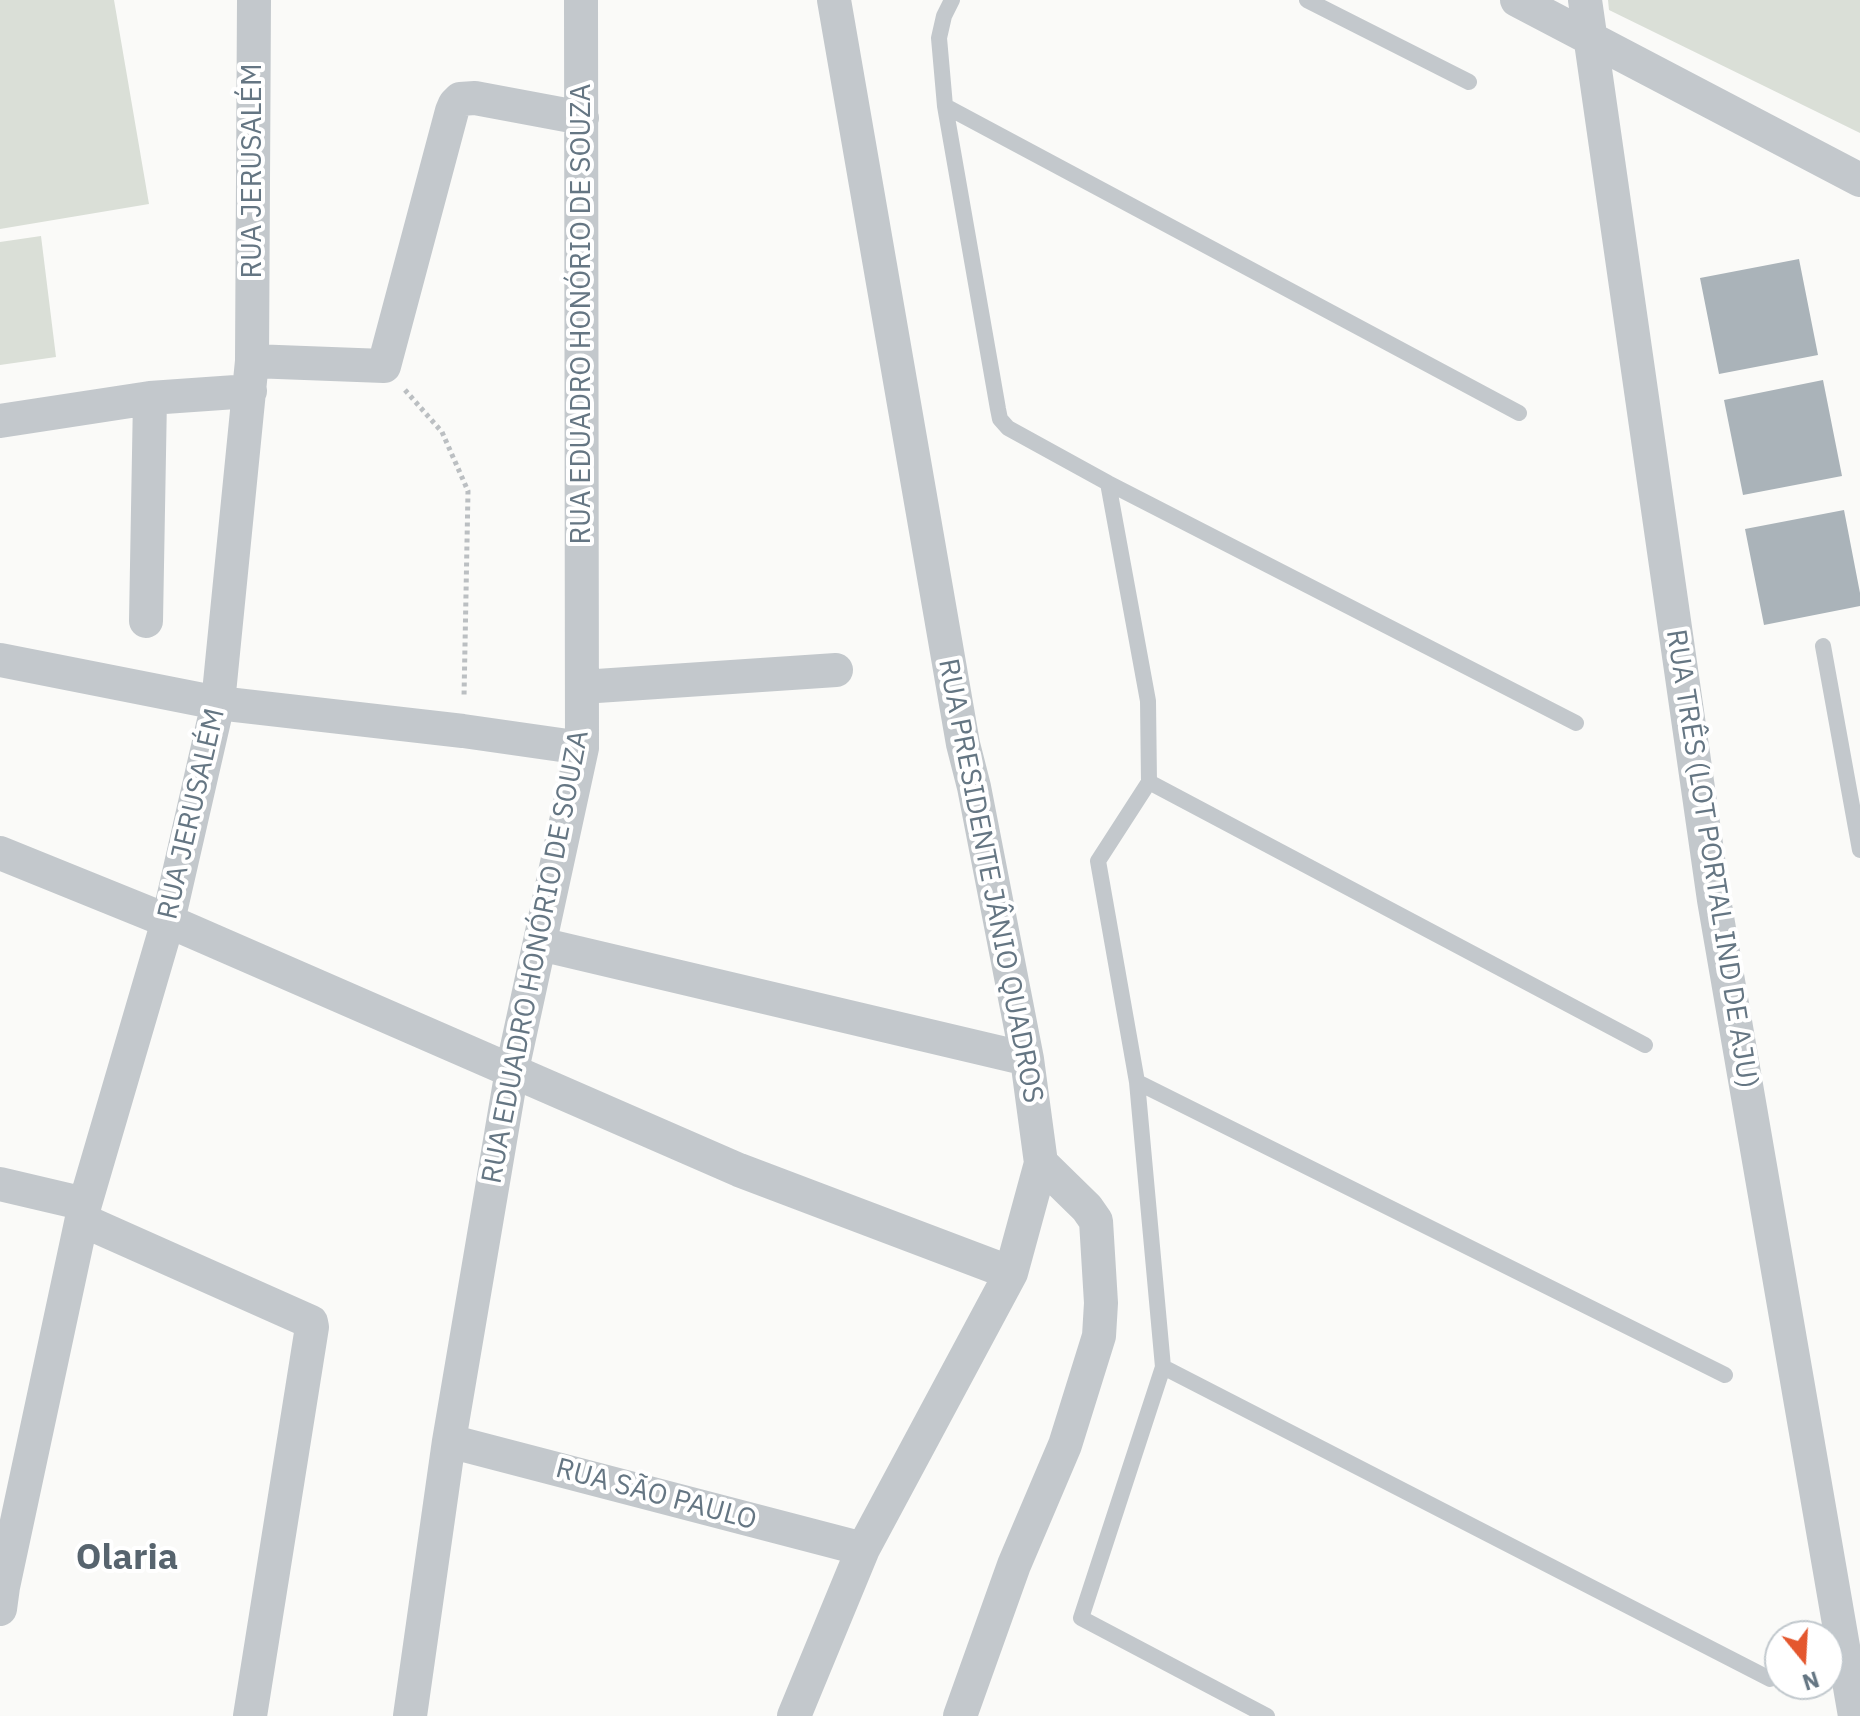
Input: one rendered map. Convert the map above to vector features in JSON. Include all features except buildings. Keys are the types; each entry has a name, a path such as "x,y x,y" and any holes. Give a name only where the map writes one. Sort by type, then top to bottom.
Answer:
{"street":[{"name":"RUA JERUSALÉM","path":"0,1609 83,1212 168,921 218,703 251,376 254,0"},
{"name":"RUA EDUADRO HONÓRIO DE SOUZA","path":"410,1716 449,1441 512,1070 582,748 581,0"},
{"name":"RUA PRESIDENTE JÂNIO QUADROS","path":"794,1716 863,1549 1011,1273 1041,1163 1027,1059 958,717 834,0"},
{"path":"1517,0 1860,180"},
{"name":"RUA TRÊS (LOT PORTAL IND DE AJU)","path":"1585,0 1714,900 1855,1716"},
{"path":"0,421 150,398 251,376 384,366 455,104 460,99 475,98 582,118"},
{"path":"146,621 150,398"},
{"path":"0,660 218,703 582,748"},
{"path":"582,687 836,670"},
{"path":"0,853 168,921 751,1175 1011,1273"},
{"path":"540,944 1027,1059"},
{"path":"960,1716 1014,1565 1065,1445 1101,1321 1096,1221 1087,1208 1041,1163"},
{"path":"0,1184 83,1212 311,1322 250,1716"},
{"name":"RUA SÃO PAULO","path":"449,1441 863,1549"}],"lane":[{"path":"952,0 939,38 945,106 1000,419 1008,428 1108,483 1576,723"},
{"path":"1307,0 1469,82"},
{"path":"945,106 1519,413"},
{"path":"1108,483 1148,701 1149,782 1098,861 1137,1082 1163,1367 1081,1618 1267,1716"},
{"path":"1823,646 1860,850"},
{"path":"1149,782 1645,1045"},
{"path":"1137,1082 1725,1375"},
{"path":"1163,1367 1764,1676"}],"path":[{"path":"384,366 442,432 468,491 463,731"}],"shaded area":[{"path":"0,0 114,0 149,204 0,229"},
{"path":"1608,0 1860,0 1860,133 1609,10"},
{"path":"41,236 56,357 0,365 0,242"}],"district":[{"name":"Olaria","path":"127,1559"}]}
